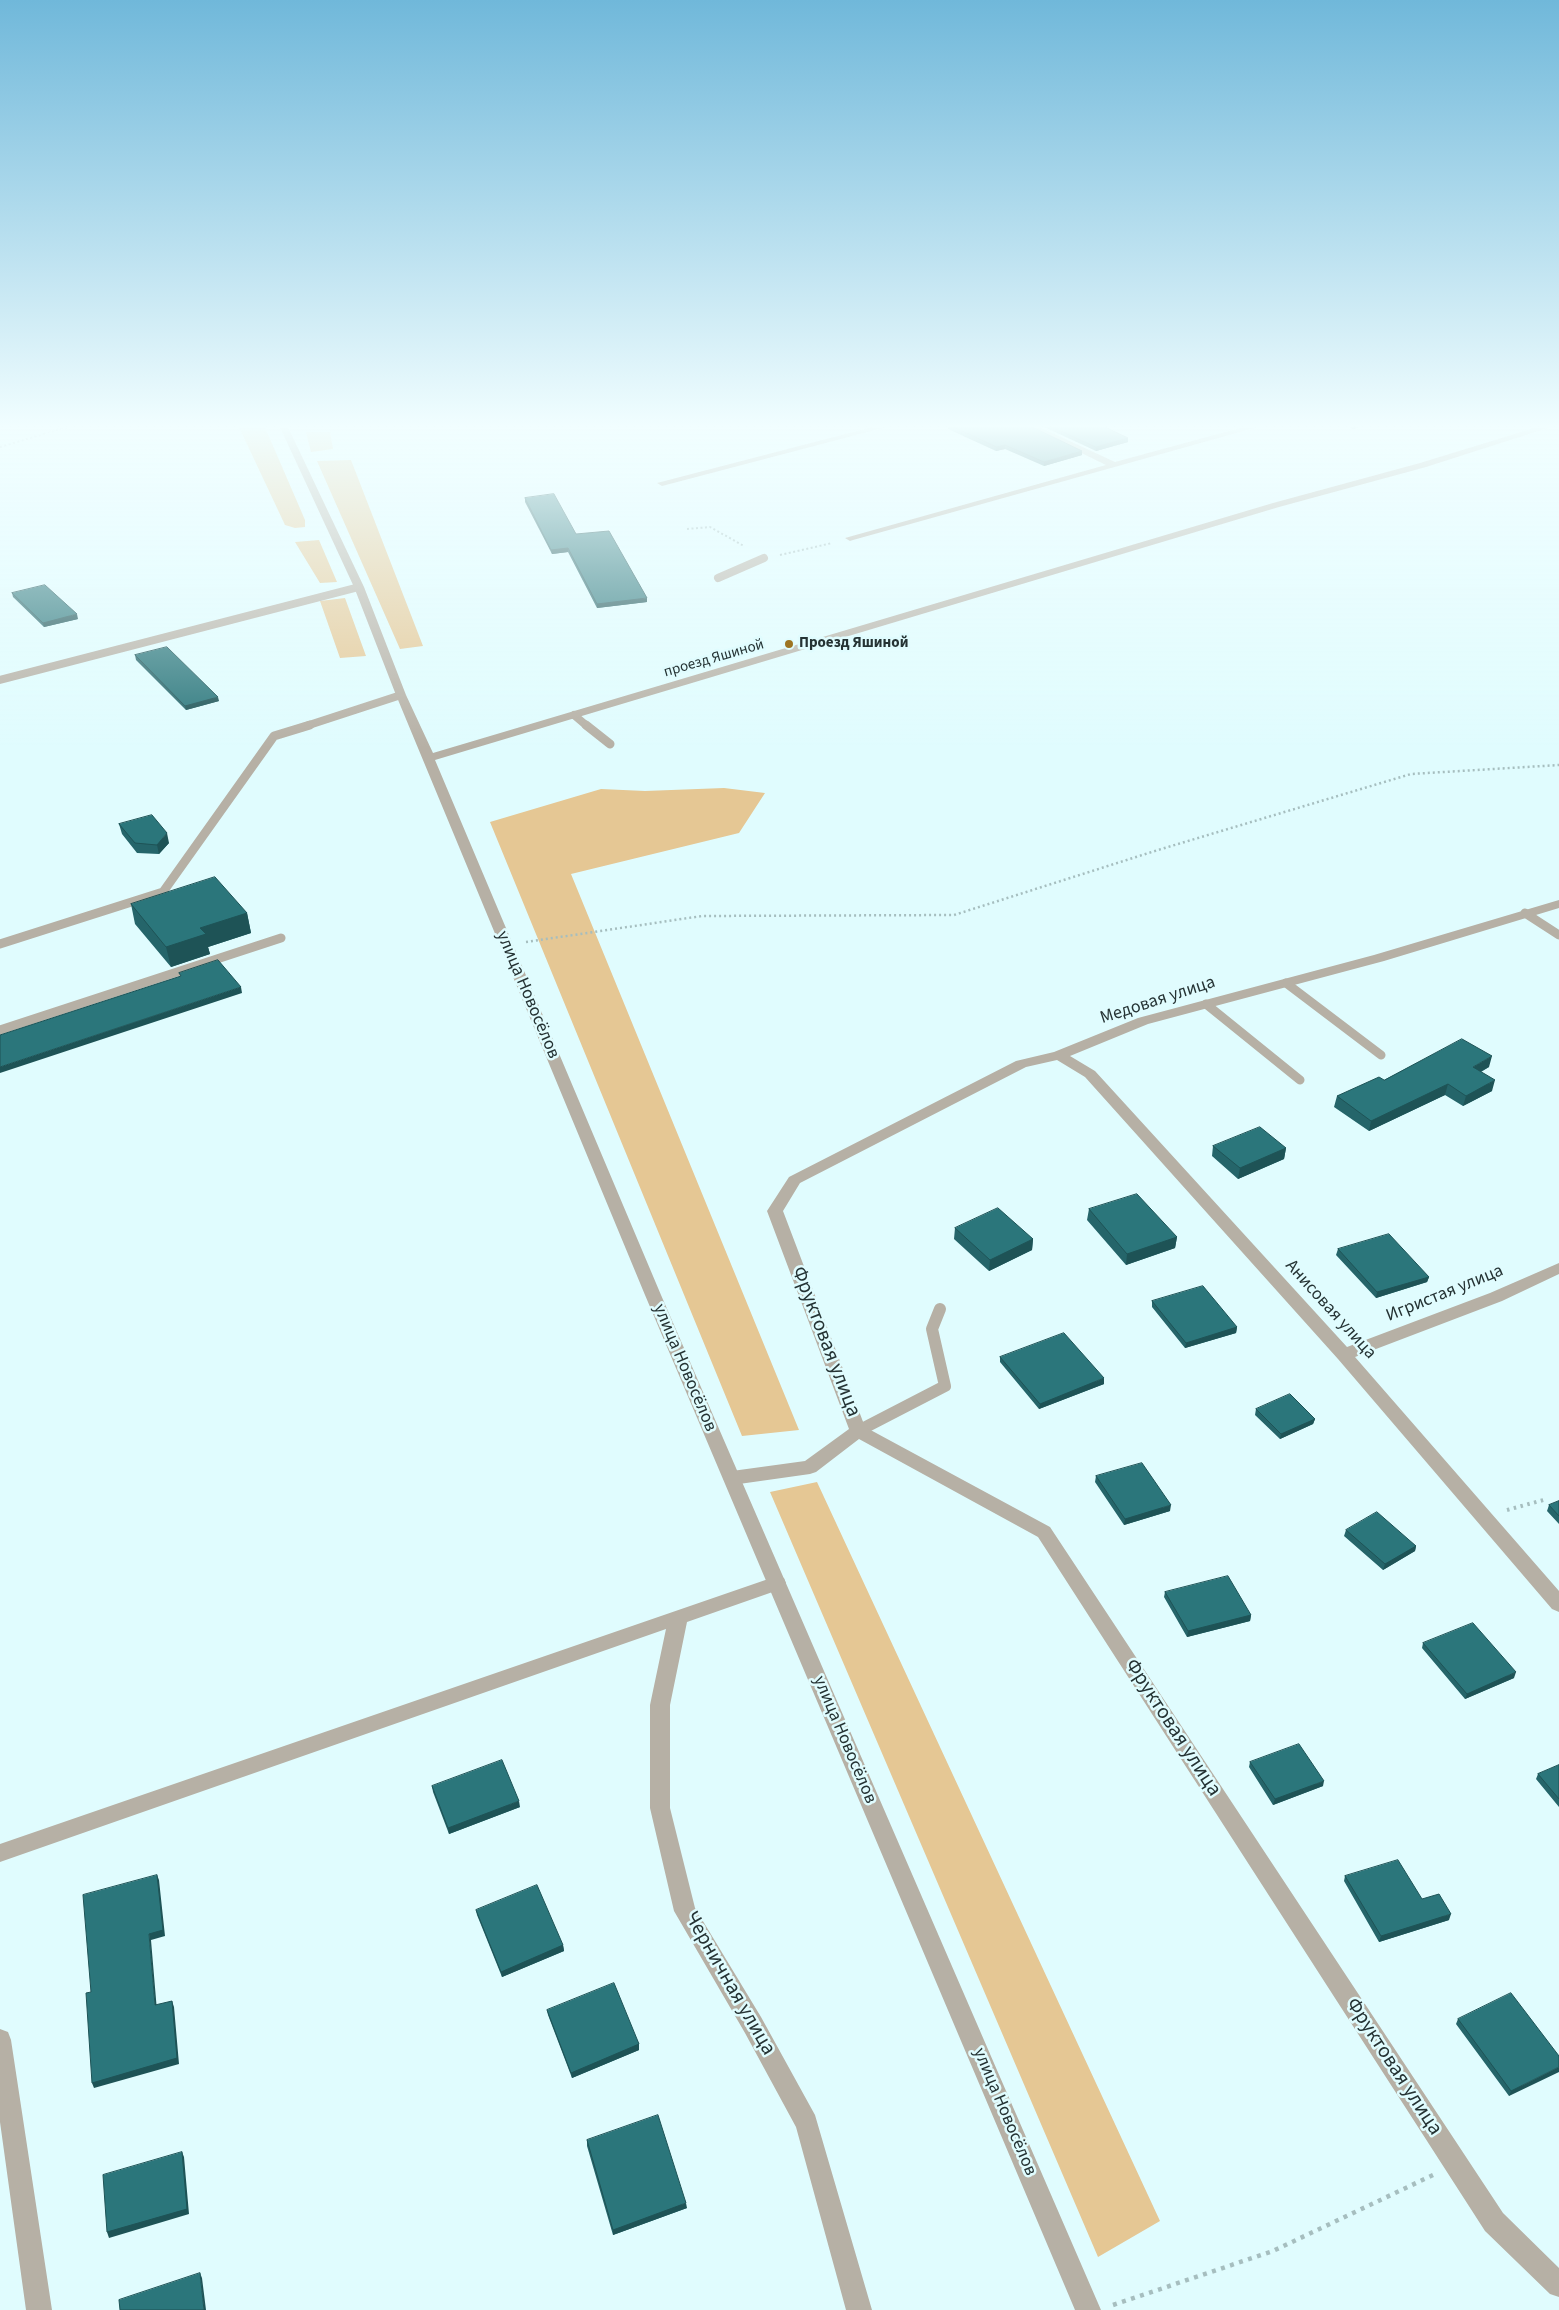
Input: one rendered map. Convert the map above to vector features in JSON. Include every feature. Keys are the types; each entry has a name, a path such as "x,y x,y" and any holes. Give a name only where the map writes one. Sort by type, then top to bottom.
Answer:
{"street":[{"name":"улица Новосёлов","path":"334,533 359,587 401,695 732,1478 1088,2310"},
{"path":"850,538 869,533"},
{"name":"проезд Яшиной","path":"429,758 1183,533"},
{"name":"Медовая улица","path":"775,1211 794,1180 1021,1064 1059,1055 1143,1021 1379,958 1559,904"},
{"name":"Анисовая улица","path":"1059,1055 1090,1074 1344,1355 1559,1604"},
{"name":"Фруктовая улица","path":"775,1211 858,1431 1044,1532 1494,2222 1559,2285"},
{"name":"Игристая улица","path":"1344,1355 1496,1297 1559,1268"},
{"path":"732,1478 810,1466 858,1431"},
{"path":"0,1853 777,1584"},
{"name":"Черничная улица","path":"678,1618 660,1705 660,1808 685,1911 753,2025 806,2123 859,2310"},
{"path":"0,2040 39,2310"}],"lane":[{"path":"718,578 764,558"},
{"path":"0,680 359,587"},
{"path":"0,944 163,892 274,736 401,695"},
{"path":"574,715 610,744"},
{"path":"1525,913 1559,934"},
{"path":"0,1030 281,938"},
{"path":"1286,983 1381,1055"},
{"path":"1206,1004 1300,1080"},
{"path":"858,1431 945,1386 932,1328 940,1309"}],"path":[{"path":"506,945 702,916 954,916 1158,850 1411,774 1559,765"},
{"path":"1484,1516 1547,1499"},
{"path":"1108,2307 1273,2252 1457,2164"}],"shaded area":[{"path":"349,533 379,533 423,646 400,649"},
{"path":"319,540 337,582 320,583 295,542"},
{"path":"345,598 366,656 340,658 320,601"},
{"path":"724,788 765,793 739,833 571,874 799,1430 742,1436 490,822 601,789 645,791"},
{"path":"817,1482 1160,2221 1098,2257 770,1492"}],"building":[{"path":"542,533 610,533 647,598 597,604 568,548 551,550"},
{"path":"45,585 77,614 43,623 12,593"},
{"path":"167,647 218,697 185,706 135,655"},
{"path":"152,815 167,833 157,845 135,843 119,824"},
{"path":"215,877 247,913 200,928 206,934 166,947 131,904"},
{"path":"218,960 241,987 0,1067 0,1035 181,976 179,973"},
{"path":"1462,1039 1492,1056 1473,1067 1495,1080 1466,1096 1448,1084 1371,1121 1337,1096 1379,1077 1384,1080"},
{"path":"1260,1127 1286,1148 1240,1168 1213,1146"},
{"path":"1137,1194 1177,1237 1127,1254 1089,1209"},
{"path":"998,1208 1033,1239 990,1260 955,1228"},
{"path":"1389,1234 1429,1277 1377,1292 1338,1249"},
{"path":"1203,1286 1237,1327 1186,1343 1152,1301"},
{"path":"1064,1333 1104,1378 1040,1404 1000,1357"},
{"path":"1290,1394 1315,1419 1281,1434 1256,1409"},
{"path":"1142,1463 1171,1505 1125,1519 1096,1476"},
{"path":"1559,1501 1559,1516 1549,1505"},
{"path":"1377,1512 1416,1546 1385,1564 1346,1530"},
{"path":"1228,1576 1251,1615 1188,1631 1165,1592"},
{"path":"1473,1623 1516,1672 1467,1694 1423,1643"},
{"path":"1299,1744 1324,1781 1275,1799 1250,1762"},
{"path":"502,1760 519,1801 448,1828 432,1786"},
{"path":"1559,1765 1559,1799 1538,1774"},
{"path":"1398,1860 1422,1899 1439,1894 1451,1914 1381,1936 1345,1876"},
{"path":"157,1875 163,1930 149,1934 155,2005 172,2001 177,2058 92,2083 86,1993 91,1992 83,1895"},
{"path":"537,1885 563,1945 501,1972 476,1910"},
{"path":"614,1983 639,2044 571,2073 547,2010"},
{"path":"1511,1993 1559,2056 1559,2067 1511,2091 1458,2019"},
{"path":"658,2115 686,2203 613,2230 587,2140"},
{"path":"182,2152 187,2209 107,2232 103,2175"},
{"path":"200,2273 204,2310 120,2310 119,2300"}],"place":[{"name":"Проезд Яшиной","path":"789,644"}]}
